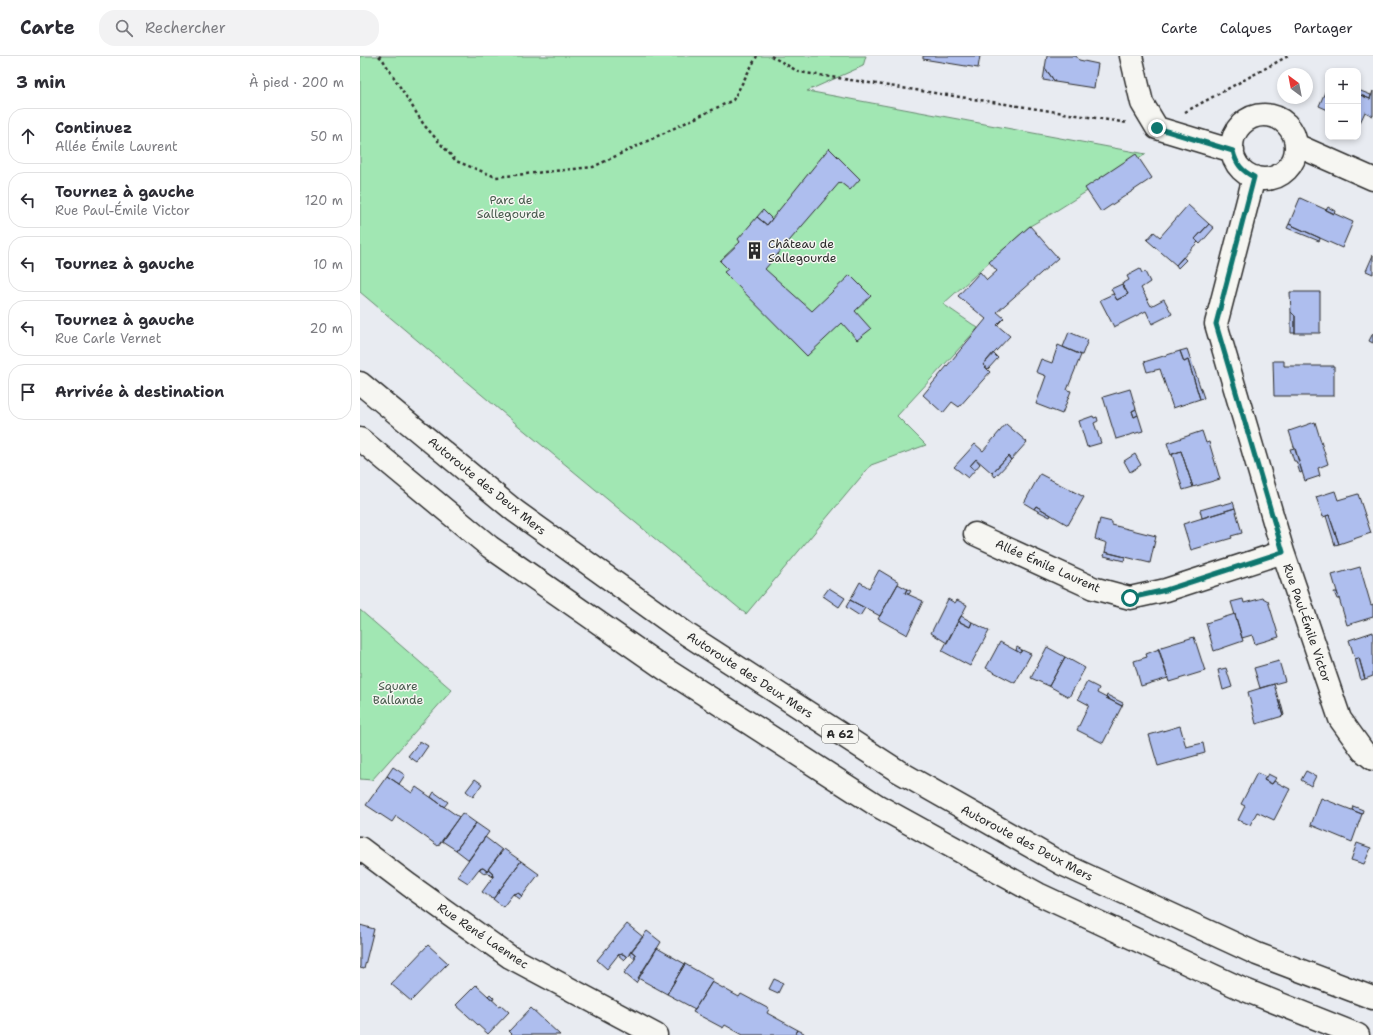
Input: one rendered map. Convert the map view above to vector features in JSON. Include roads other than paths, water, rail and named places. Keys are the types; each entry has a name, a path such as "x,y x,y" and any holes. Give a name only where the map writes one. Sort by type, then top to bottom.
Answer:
{"main road":[{"path":"1131,56 1142,103 1157,128 1233,151"},
{"path":"1261,115 1281,119 1289,126 1294,135 1296,144 1295,155 1291,164 1284,172 1274,177 1264,179 1254,177 1246,173 1235,159 1233,151 1233,140 1243,123 1261,115"},
{"path":"1296,144 1373,179"},
{"name":"Rue Paul-Émile Victor","path":"1254,177 1216,324 1283,552 1340,719 1363,751 1373,758"},
{"name":"Autoroute des Deux Mers","path":"360,383 515,511 688,635 898,771 1062,864 1257,954 1373,998"},
{"path":"360,439 490,547 665,669 878,806 1038,894 1240,988 1358,1035"},
{"name":"Allée Émile Laurent","path":"975,534 1093,588 1130,598 1166,590 1283,552"},
{"name":"Rue René Laennec","path":"360,848 408,885 510,957 656,1035"}],"place":[{"name":"Château de Sallegourde","path":"755,251"}],"park label":[{"name":"Parc de Sallegourde","path":"511,207"},
{"name":"Square Ballande","path":"398,693"}]}
